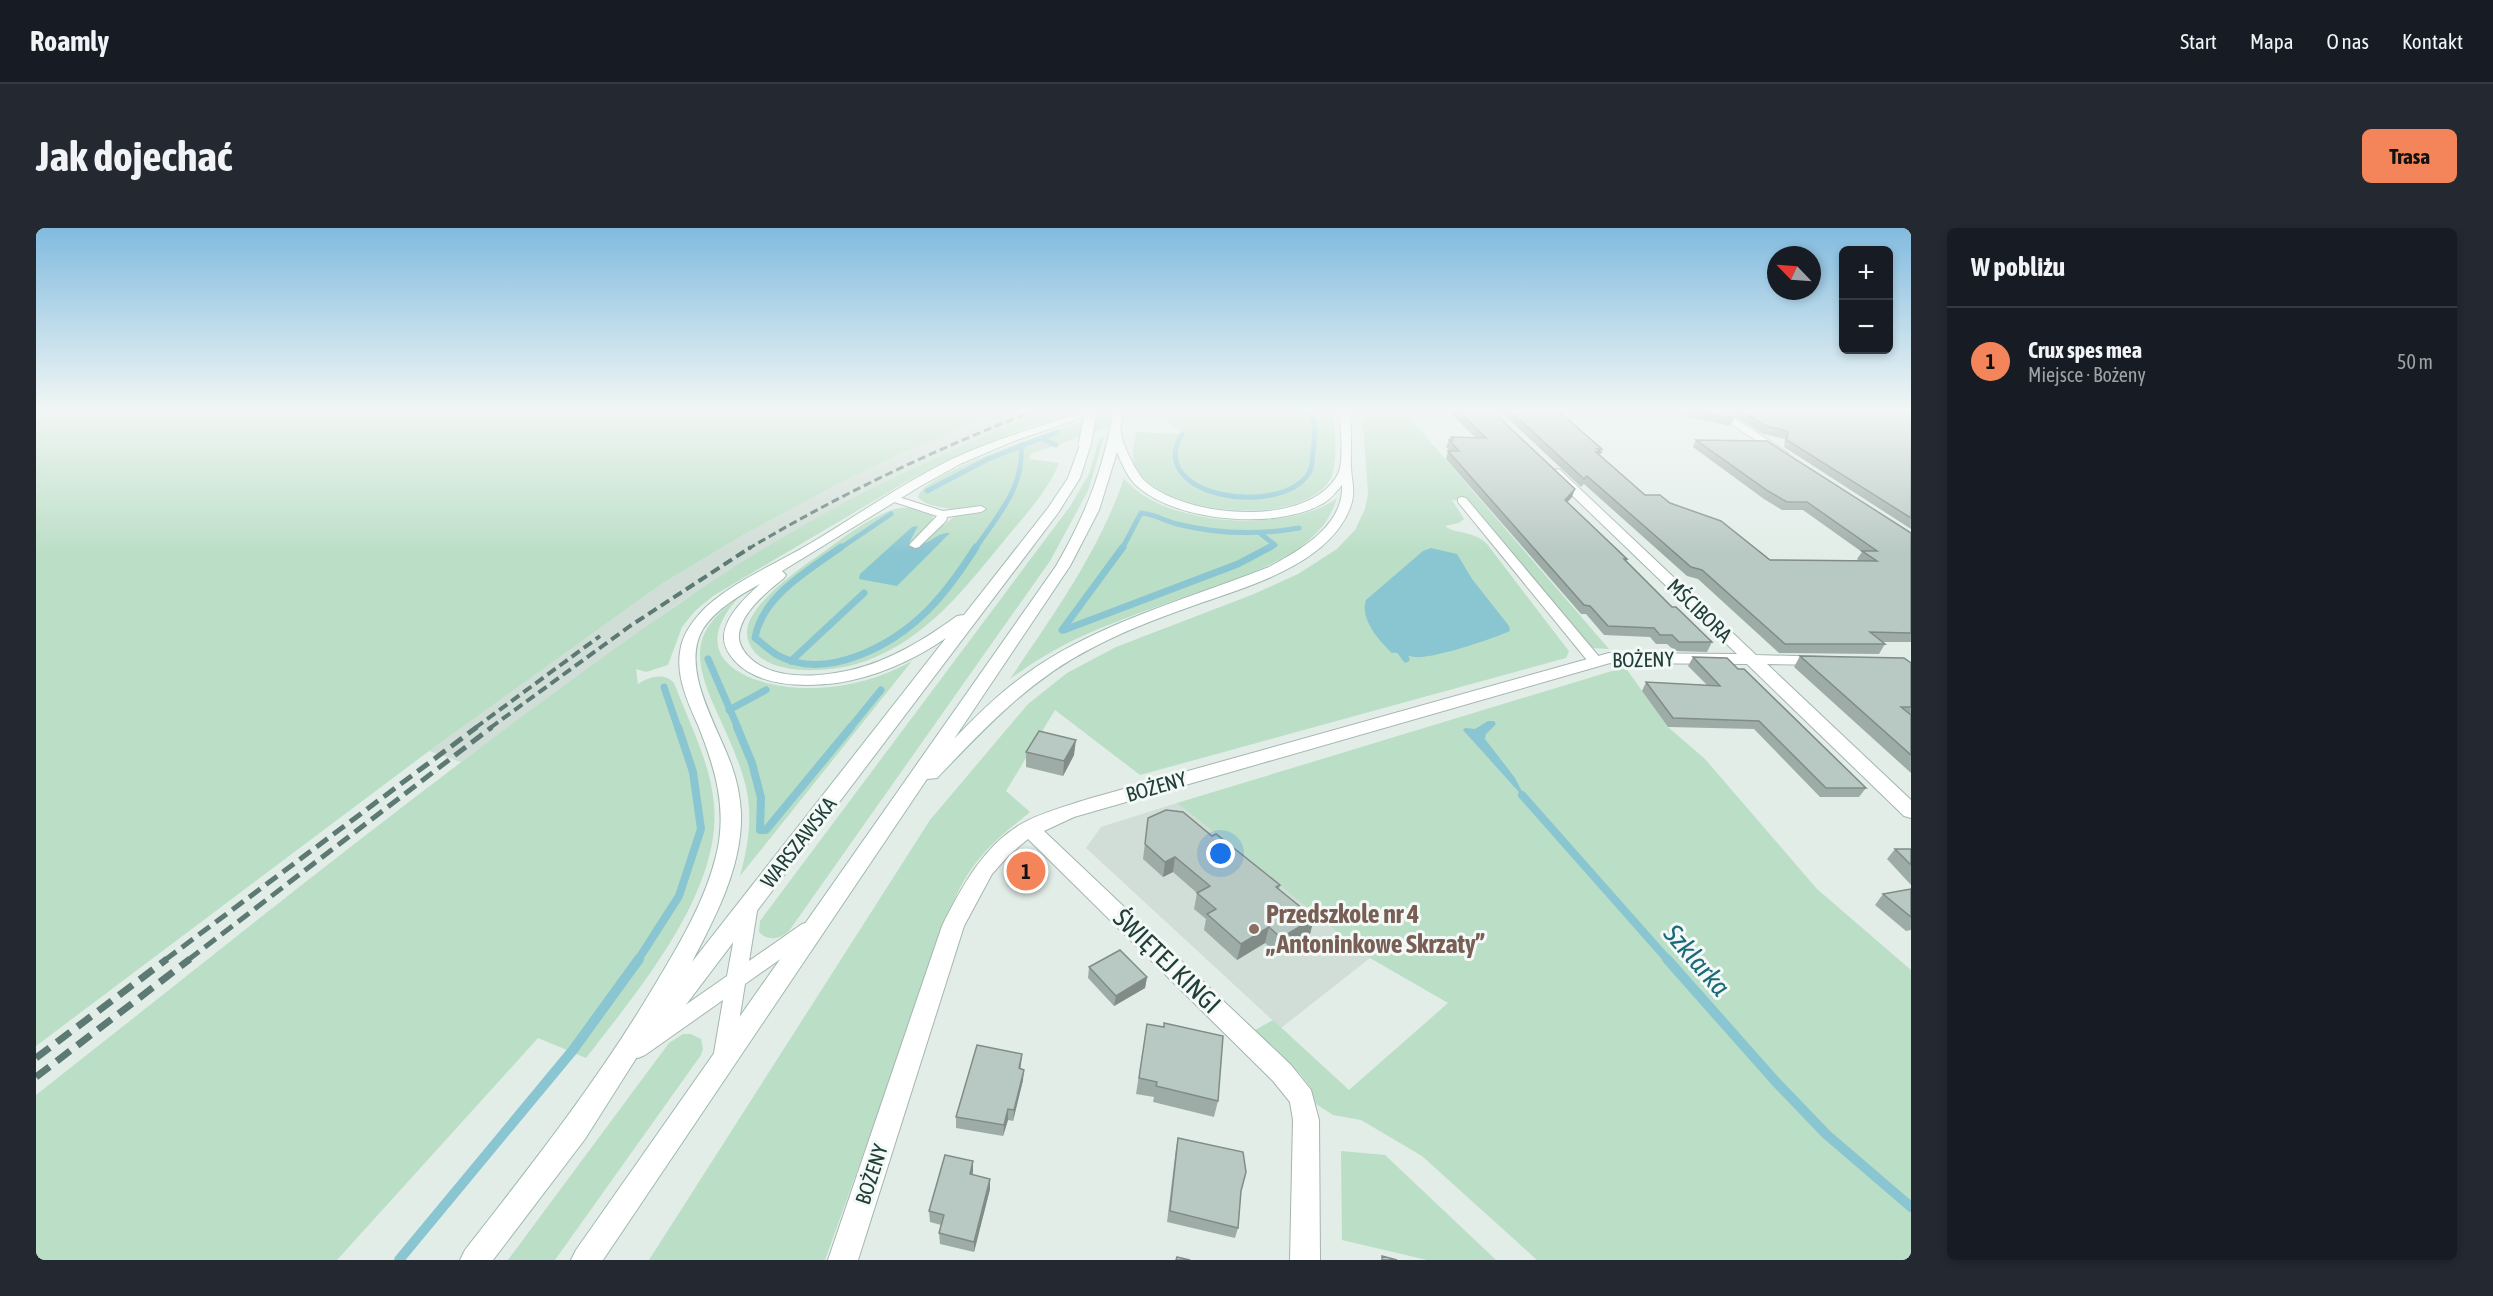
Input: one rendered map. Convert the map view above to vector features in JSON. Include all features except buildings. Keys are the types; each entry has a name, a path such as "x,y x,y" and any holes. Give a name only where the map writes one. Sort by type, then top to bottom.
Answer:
{"main road":[{"path":"569,1138 612,1076 674,973 708,907 728,848 731,815 726,778 687,669 690,639 705,618 731,595 816,546 892,498 965,458"},
{"name":"WARSZAWSKA","path":"475,1260 1069,488 1082,458"},
{"path":"586,1260 1076,544 1105,481 1110,458"},
{"path":"1125,458 1129,468 1143,485 1170,501 1206,510 1261,514 1297,509 1325,497 1345,472"},
{"path":"897,808 1027,680 1053,663 1105,635 1274,570 1309,549 1332,527 1347,505 1349,489 1345,458"},
{"path":"1789,458 1793,461"},
{"name":"MŚCIBORA","path":"1549,466 1911,811"},
{"path":"816,546 756,595 734,626 732,645 739,657 759,670 781,677 804,680 838,677 871,670 917,648 954,625 984,600"},
{"name":"BOŻENY","path":"843,1260 956,919 969,890 984,868 1008,844 1029,828 1100,802 1609,658 1843,660"},
{"name":"ŚWIĘTEJ KINGI","path":"1029,828 1282,1073 1302,1098 1306,1120 1305,1260"}],"lane":[{"path":"892,498 942,514 981,509"},
{"path":"1462,501 1596,662"},
{"path":"915,545 942,519 942,514"},
{"path":"723,1062 749,904"},
{"path":"638,1049 819,922"}],"shaded area":[{"path":"891,458 934,458 889,479 788,534 676,605 461,762 429,751 663,583 741,536"},
{"name":"Przedszkole nr 4 „Antoninkowe Skrzaty”","path":"1177,803 1370,958 1281,1028 1086,848 1101,827"}],"green space":[{"path":"36,458 891,458 741,536 663,583 429,751 36,1046"},
{"path":"934,458 952,458 904,483 713,596 695,611 682,627 668,665 646,672 636,669 638,684 656,677 666,678 674,683 709,774 714,805 713,838 705,872 672,939 629,1003 586,1058 538,1038 337,1260 36,1260 36,1095 280,902 600,659 750,557 789,533"},
{"path":"1029,458 1059,463 1043,493 1029,511 961,592 927,625 888,651 866,661 838,668 804,670 788,668 760,657 751,647 747,636 748,625 769,595 791,576 860,527 881,514 900,508 931,513 932,522 944,525 955,516 964,514 928,504 918,497 927,486 948,473 977,460"},
{"path":"1094,458 1098,458 1088,491 1050,561 789,931 774,938 763,935 759,932 760,921 1071,505 1089,474"},
{"path":"1133,458 1335,458 1330,480 1314,495 1291,505 1262,510 1231,510 1200,505 1173,496 1150,484 1134,463"},
{"path":"1365,458 1445,458 1609,649 1591,648 1469,501 1452,500 1464,519 1459,523 1445,526 1476,536 1487,544 1569,651 1566,658 1140,775 1055,710 1006,791 1030,812 979,859 956,896 825,1260 649,1260 930,820 1028,704 1067,673 1116,647 1254,594 1298,574 1337,549 1355,530 1365,509 1368,494"},
{"path":"1124,478 1142,494 1167,507 1195,515 1227,520 1289,517 1316,509 1337,498 1329,517 1316,533 1300,547 1282,558 1263,568 1077,638 1010,679 1074,582 1102,532"},
{"path":"740,596 723,619 717,638 721,655 732,668 749,677 770,684 793,687 828,687 853,684 877,677 912,661 740,876 749,826 746,789 736,757 705,682 700,653 707,629"},
{"path":"1625,667 1668,727 1705,759 1817,889 1911,970 1911,1260 1537,1260 1422,1156 1361,1120 1333,1115 1316,1104 1310,1087 1300,1074 1255,1030 1273,1020 1349,1090 1448,1003 1370,958 1177,803"},
{"path":"683,1034 691,1034 701,1039 703,1049 701,1055 555,1260 508,1260 669,1043"},
{"path":"1341,1151 1385,1155 1496,1260 1427,1260 1342,1240"}],"water":[{"path":"918,526 909,543 928,542 944,533 950,533 897,586 859,579 860,574 912,527"},
{"path":"1431,548 1457,554 1472,579 1509,626 1510,631 1462,648 1424,657 1392,653 1387,648 1368,622 1365,614 1366,600 1423,551"},
{"path":"1488,721 1494,721 1496,724 1486,734 1485,739 1515,778 1527,801 1463,730 1465,728 1475,729"}],"waterway":[{"path":"927,491 990,458"},
{"path":"975,549 1008,500 1019,474 1021,458"},
{"path":"1176,458 1182,473 1198,486 1220,494 1246,497 1272,495 1294,487 1309,473 1312,458"},
{"path":"1122,549 1141,513 1177,524 1223,532 1269,532 1299,528"},
{"path":"839,549 891,514"},
{"path":"1261,534 1275,545 1268,549"},
{"path":"792,660 777,655 755,638 759,623 767,609 789,585 841,547"},
{"path":"792,660 817,664 838,662 858,656 897,636 914,623 942,595 976,547"},
{"path":"1062,630 1123,547"},
{"path":"1064,630 1238,564 1270,547"},
{"path":"792,660 864,593"},
{"name":"Szklarka","path":"1401,652 1406,659"},
{"path":"708,659 730,709"},
{"path":"664,687 678,728"},
{"path":"730,709 766,690"},
{"path":"850,728 881,690"},
{"path":"730,709 738,728"},
{"path":"638,960 679,896 701,829 693,772 678,727"},
{"path":"737,727 752,763 761,798 760,830 766,830 851,727"},
{"name":"Szklarka","path":"1522,795 1668,960"},
{"path":"399,1260 573,1050 639,959"},
{"name":"Szklarka","path":"1667,959 1776,1082 1826,1134 1911,1207"}],"railway":[{"path":"748,549 818,510 923,458"},
{"path":"490,728 630,626 751,547"},
{"path":"475,728 600,636"},
{"path":"165,960 477,727"},
{"path":"188,960 492,727"},
{"path":"36,1058 167,959"},
{"path":"36,1077 190,959"}],"place":[{"name":"Crux spes mea","path":"1026,871"},
{"name":"Przedszkole nr 4 „Antoninkowe Skrzaty”","path":"1254,929"}]}
